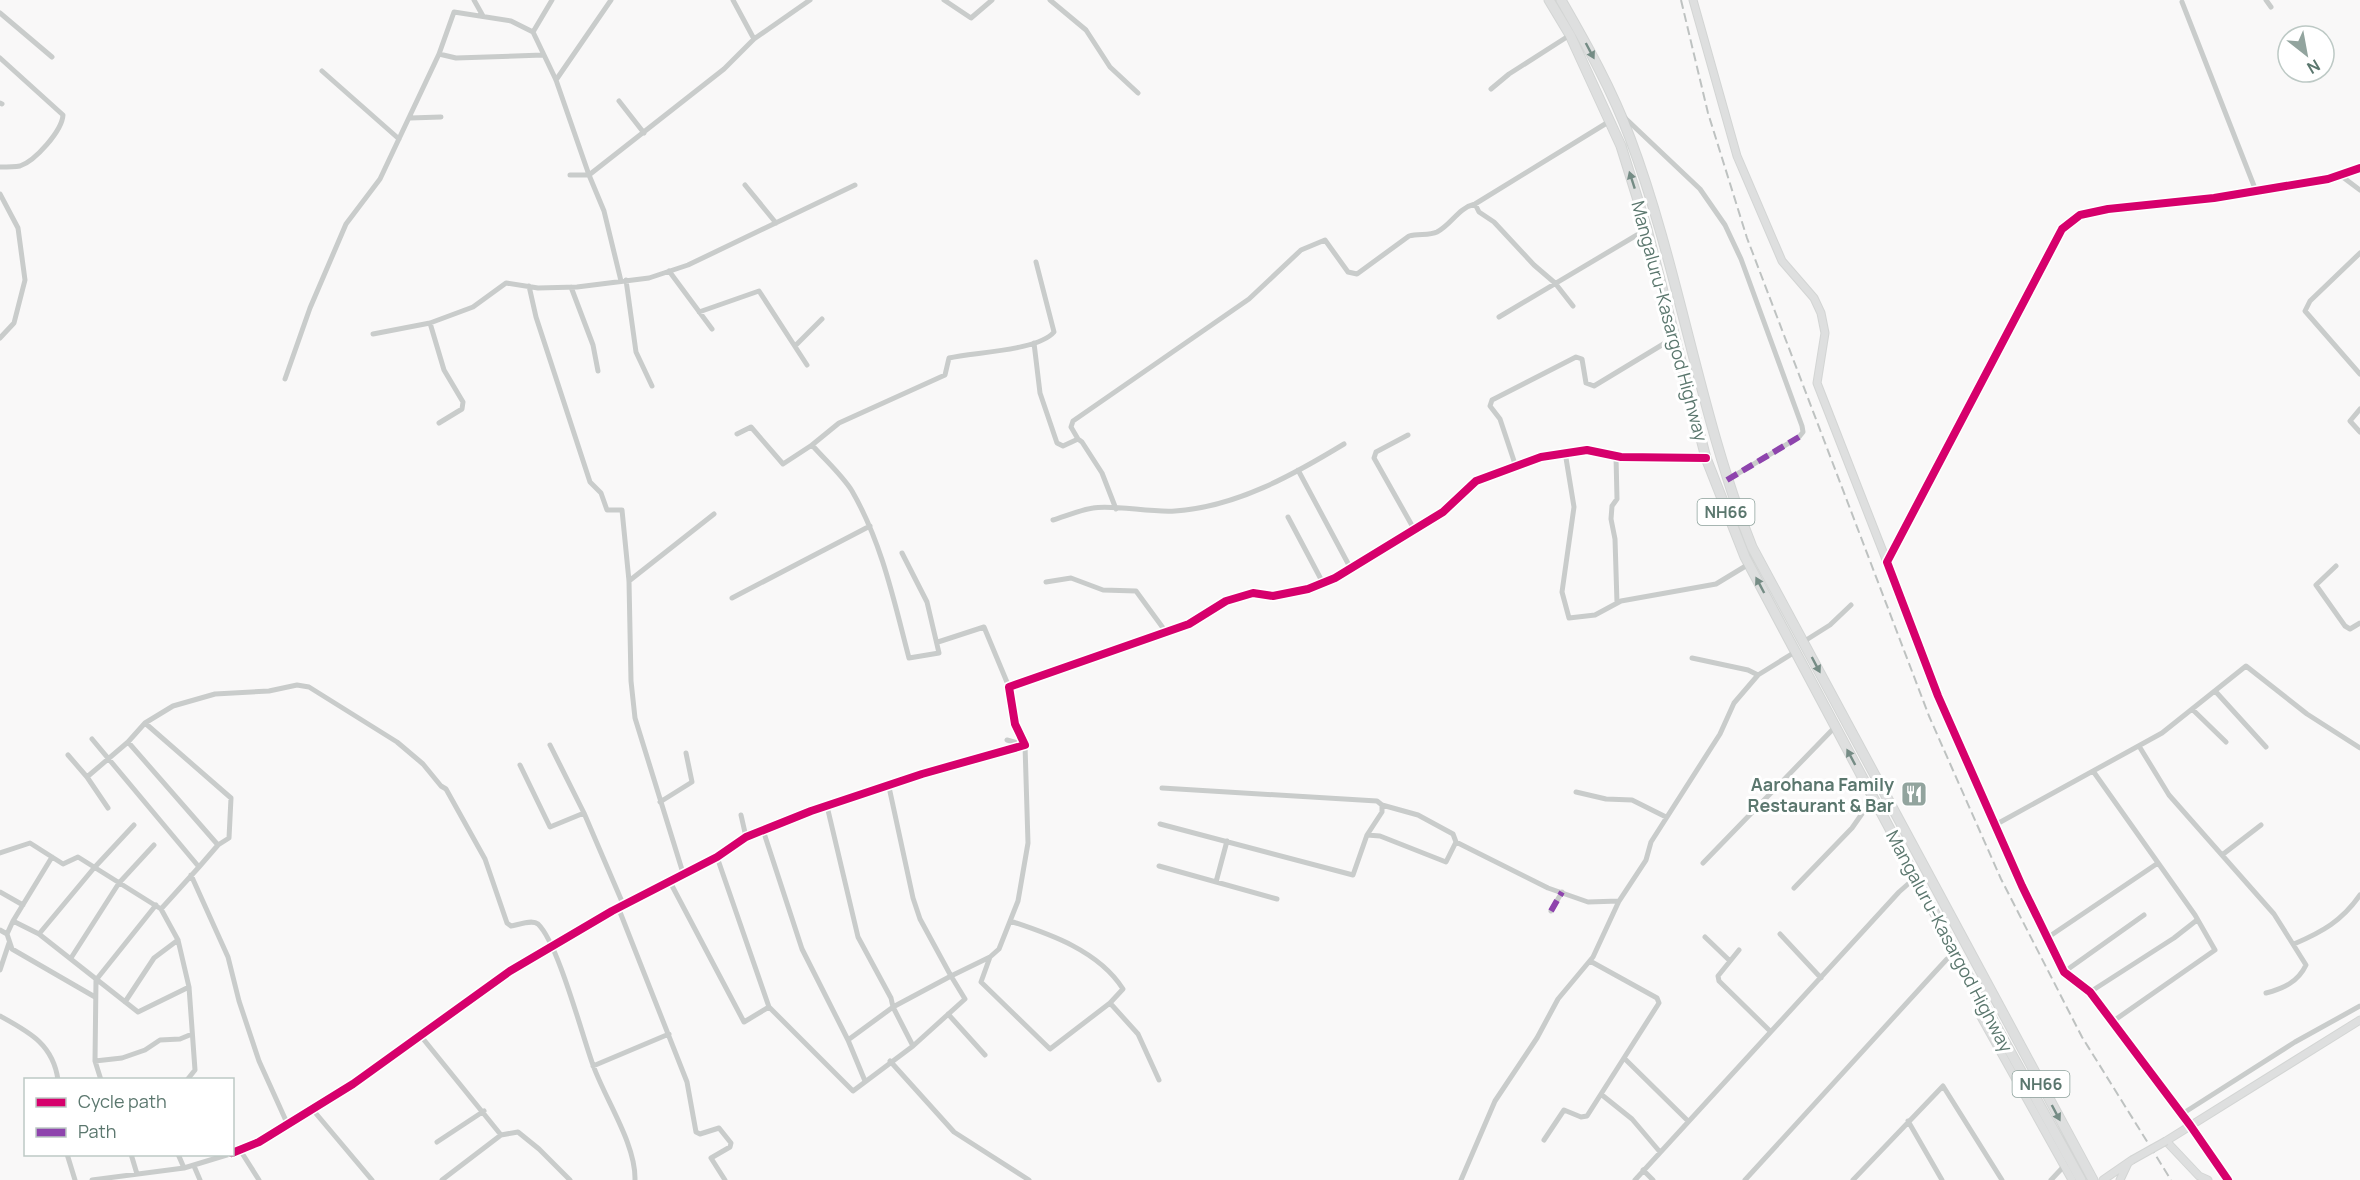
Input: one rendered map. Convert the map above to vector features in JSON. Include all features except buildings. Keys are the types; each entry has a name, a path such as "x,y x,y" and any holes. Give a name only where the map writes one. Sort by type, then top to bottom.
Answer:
{"highway":[{"name":"Mangaluru-Kasargod Highway","path":"1549,0 1570,35 1610,121 1647,229 1706,458 1749,564 2066,1163 2080,1180"},
{"name":"Mangaluru-Kasargod Highway","path":"1561,0 1607,83 1649,194 1727,480 1752,547 2093,1180"}],"street":[{"path":"474,0 483,16"},
{"path":"533,32 552,0"},
{"path":"556,80 611,0"},
{"path":"733,0 754,39"},
{"path":"570,175 589,175 724,69 754,39 810,0"},
{"path":"944,0 971,18 992,0"},
{"path":"1050,0 1086,30 1110,67 1138,93"},
{"path":"1693,0 1722,106 1743,171 1782,261 1814,298 1821,313 1825,333 1817,383 1938,696 1995,825 2064,972 2090,992 2182,1114 2228,1180"},
{"path":"2266,0 2271,7"},
{"path":"2182,2 2256,191"},
{"path":"285,379 309,308 346,224 380,179 439,54 454,12 511,21 533,32 556,80 604,211 623,280 636,352 652,386"},
{"path":"0,13 52,57"},
{"path":"1491,89 1509,74 1570,35"},
{"path":"439,54 456,58 543,55"},
{"path":"0,58 63,115 57,130 30,161 19,166 0,167"},
{"path":"322,71 399,139"},
{"path":"619,101 644,133"},
{"path":"1620,114 1700,189 1725,225 1741,259 1802,426 1803,432 1799,437 1727,480"},
{"path":"410,118 441,117"},
{"path":"1116,509 1102,472 1071,427 1073,421 1249,299 1301,250 1325,240 1352,275 1409,237 1416,234 1433,234 1440,230 1455,214 1610,121"},
{"path":"1887,562 2062,229 2080,215 2108,209 2256,191 2340,175 2360,168"},
{"path":"2340,175 2360,190"},
{"path":"745,185 776,223"},
{"path":"373,334 430,323 473,308 506,283 571,287 649,278 776,223 855,185"},
{"path":"0,194 18,228 25,280 14,323 0,338"},
{"path":"1475,204 1479,212 1494,222 1534,265 1555,283 1573,306"},
{"path":"1499,317 1647,229"},
{"path":"2360,253 2310,301 2305,311 2360,374"},
{"path":"737,434 751,427 783,464 812,445 838,423 945,375 949,358 1034,343 1048,338 1054,332 1036,262"},
{"path":"669,271 712,329"},
{"path":"529,286 536,317 590,482 601,493 607,510 622,510 629,581 631,681 635,718 682,873"},
{"path":"571,287 593,345 598,371"},
{"path":"699,312 759,291 807,365"},
{"path":"795,346 822,319"},
{"path":"430,323 444,370 463,402 462,410 439,423"},
{"path":"1516,467 1500,419 1490,406 1492,400 1576,357 1582,359 1586,383 1594,386 1675,338"},
{"path":"1034,343 1040,393 1057,443 1063,446 1078,440"},
{"path":"2360,409 2350,421 2360,432"},
{"path":"1408,435 1376,452 1374,458 1414,529"},
{"path":"1053,520 1095,507 1178,511 1223,503 1298,470 1344,444"},
{"path":"812,445 850,489 870,526 883,559 909,658 939,653 927,602 902,553"},
{"path":"1009,687 1189,624 1226,601 1253,593 1273,596 1323,583 1351,569 1443,512 1476,481 1516,467 1565,452 1587,450 1616,456 1706,458"},
{"path":"1565,452 1574,507 1562,592 1569,618 1595,615 1617,603 1716,584 1749,564"},
{"path":"1616,456 1617,499 1611,511 1615,539 1617,603"},
{"path":"1298,470 1351,569"},
{"path":"629,581 714,514"},
{"path":"1288,517 1323,583"},
{"path":"732,598 870,526"},
{"path":"2336,566 2316,585 2345,626 2350,629 2360,623"},
{"path":"1046,582 1071,578 1103,590 1136,591 1166,632"},
{"path":"1803,642 1830,625 1851,605"},
{"path":"848,1040 893,1007 990,957 999,949 1018,901 1028,843 1025,746 1015,724 1009,687 984,627 938,642"},
{"path":"1461,1180 1495,1101 1537,1038 1558,999 1590,961 1609,928 1619,901 1646,860 1651,842 1720,734 1734,704 1758,675 1795,652"},
{"path":"1692,658 1748,670 1758,675"},
{"path":"1995,825 2162,733 2246,666 2307,714 2360,748"},
{"path":"87,777 128,742 145,723 173,706 215,694 269,691 297,685 309,687 324,694 397,742 423,764 446,789 485,859 507,923 511,926 533,922 537,924 552,948 593,1066 633,1160 635,1180"},
{"path":"2216,692 2266,747"},
{"path":"2192,709 2226,742"},
{"path":"100,1078 95,1061 96,980 158,907 218,845 229,838 231,798 145,723"},
{"path":"1703,863 1835,727"},
{"path":"92,739 199,867"},
{"path":"1007,740 1025,746"},
{"path":"128,742 218,845"},
{"path":"550,745 584,813 669,1034 687,1082 696,1132 700,1134 719,1128 731,1143 730,1147 711,1158 725,1180"},
{"path":"234,1153 313,1110 388,1060 510,971 620,906 717,856 746,837 827,806 922,774 1025,746"},
{"path":"2139,746 2169,795 2274,914 2306,965 2301,975 2285,987 2266,993"},
{"path":"660,802 692,782 686,753"},
{"path":"68,754 108,808"},
{"path":"520,765 550,827 584,813"},
{"path":"2093,771 2158,862 2215,950 2112,1022"},
{"path":"717,856 769,1007 853,1091 890,1061 913,1046 965,999 920,919 913,898 889,787"},
{"path":"1162,788 1377,801 1382,805 1418,815 1453,834 1456,842 1548,888 1588,902 1619,901"},
{"path":"1576,792 1606,799 1632,800 1666,817"},
{"path":"1794,888 1852,828 1874,798"},
{"path":"1161,824 1353,874 1367,835 1382,812 1382,805"},
{"path":"827,806 858,937 891,998 893,1007 913,1046"},
{"path":"741,815 746,837"},
{"path":"39,934 94,868 134,825"},
{"path":"2222,855 2261,825"},
{"path":"763,830 802,949 848,1040 865,1081"},
{"path":"1367,835 1380,836 1446,862 1456,842"},
{"path":"1216,882 1227,841"},
{"path":"0,853 30,843 63,864 78,857 158,907 178,940 189,987 195,1070 189,1078"},
{"path":"71,958 119,883 154,845"},
{"path":"7,934 52,857"},
{"path":"2047,938 2158,862"},
{"path":"1159,866 1277,899"},
{"path":"191,875 228,957 259,1061 287,1123"},
{"path":"1635,1180 1899,892 1916,878"},
{"path":"669,880 744,1022 769,1007"},
{"path":"0,892 23,905"},
{"path":"1551,911 1562,892"},
{"path":"2294,944 2328,930 2349,912 2360,895"},
{"path":"2064,972 2144,915"},
{"path":"2090,992 2174,938 2197,920"},
{"path":"13,921 39,934 138,1012 189,987"},
{"path":"990,957 981,982 1050,1049 1110,1003 1123,989 1099,963 1050,933 1010,921"},
{"path":"0,930 7,934 12,949 95,997"},
{"path":"1780,934 1821,978"},
{"path":"1705,937 1730,961"},
{"path":"124,1002 154,958 178,940"},
{"path":"0,970 10,942"},
{"path":"1739,950 1718,976 1719,981 1770,1031"},
{"path":"1744,1180 1943,963 1957,955"},
{"path":"1544,1140 1564,1110 1584,1117 1602,1095 1660,1001 1590,961"},
{"path":"1978,994 1989,988"},
{"path":"1110,1003 1138,1034 1159,1080"},
{"path":"2182,1114 2295,1042 2360,1006"},
{"path":"948,1014 985,1055"},
{"path":"0,1016 36,1036 46,1046 53,1059 58,1078"},
{"path":"2104,1180 2360,1020"},
{"path":"95,1061 122,1058 145,1050 160,1040 180,1040 192,1034"},
{"path":"593,1066 669,1034"},
{"path":"420,1035 484,1111 501,1135"},
{"path":"1624,1058 1688,1121"},
{"path":"890,1061 954,1131 1029,1180"},
{"path":"1854,1180 1934,1092 1944,1086 2002,1180"},
{"path":"1602,1095 1632,1119 1660,1152"},
{"path":"313,1110 372,1180"},
{"path":"437,1142 484,1111"},
{"path":"1908,1121 1942,1180"},
{"path":"442,1180 501,1135 518,1132 570,1180"},
{"path":"2166,1140 2199,1176 2208,1180"},
{"path":"240,1150 259,1180"},
{"path":"68,1156 75,1180"},
{"path":"131,1156 137,1174"},
{"path":"178,1156 184,1168"},
{"path":"92,1180 184,1168 225,1156"},
{"path":"2121,1180 2130,1162"},
{"path":"2051,1180 2066,1163 2072,1180"},
{"path":"194,1166 200,1180"},
{"path":"1643,1170 1653,1180"}],"railway":[{"path":"1681,0 1708,113 1747,238 1929,716 2001,879 2082,1037 2171,1180"}],"marked path":[{"path":"1727,480 1799,437"},
{"path":"1551,911 1562,892"}],"cycle path":[{"path":"2228,1180 2190,1125 2090,992 2064,972 2022,886 1938,696 1887,562 2062,229 2080,215 2108,209 2214,198 2328,179 2360,168"},
{"path":"234,1152 259,1142 353,1084 510,971 612,911 717,857 746,837 811,811 922,774 1025,745 1015,724 1009,687 1189,624 1226,601 1253,593 1273,596 1308,589 1335,578 1443,512 1476,481 1541,457 1587,450 1621,457 1706,458"}],"place":[{"name":"Aarohana Family Restaurant & Bar","path":"1914,794"}]}
